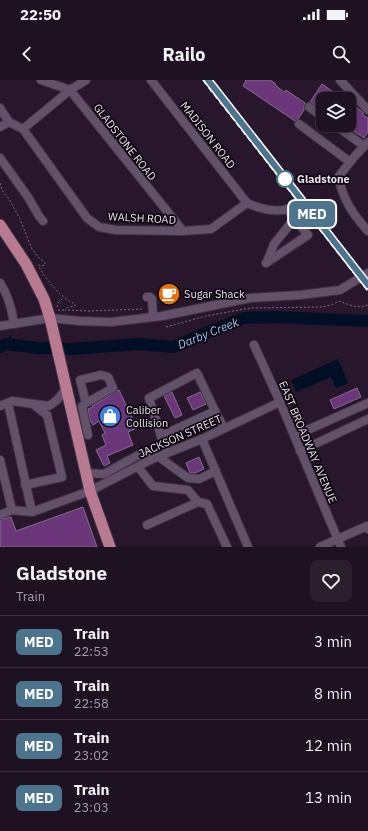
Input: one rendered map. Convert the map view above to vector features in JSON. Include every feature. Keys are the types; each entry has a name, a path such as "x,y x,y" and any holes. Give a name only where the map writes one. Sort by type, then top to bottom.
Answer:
{"main road":[{"path":"0,225 26,264 44,299 66,389 87,435 86,473 90,491 110,547"}],"street":[{"path":"41,80 70,90"},
{"path":"23,129 70,90 86,80"},
{"name":"MADISON ROAD","path":"151,80 247,203"},
{"path":"340,80 368,110"},
{"name":"GLADSTONE ROAD","path":"70,90 183,231"},
{"path":"310,107 316,112"},
{"path":"0,108 9,122 0,127"},
{"name":"WALSH ROAD","path":"9,122 23,129 87,218 99,227 116,230 183,231 211,229 247,203"},
{"path":"299,124 350,162"},
{"path":"346,132 366,144 339,176 340,187 352,211 360,223 368,231"},
{"path":"0,158 43,221"},
{"path":"247,203 255,207 268,209 283,211 288,209 295,218 308,235 266,263 274,244 295,218"},
{"path":"0,326 79,321 111,322 153,313 250,298 300,295 340,290 368,273"},
{"path":"0,283 10,302 14,324"},
{"path":"147,296 152,299 153,313"},
{"name":"EAST BROADWAY AVENUE","path":"254,346 280,402 341,547"},
{"path":"168,453 149,398 197,373 224,428"},
{"path":"0,406 12,401 49,406 66,389"},
{"name":"JACKSON STREET","path":"32,512 90,491 150,460 280,402"},
{"path":"0,515 12,510 32,512 8,403"},
{"path":"294,436 368,403"},
{"path":"25,485 62,476 48,415 33,404"},
{"path":"86,404 82,406 87,435"},
{"path":"161,436 215,411"},
{"path":"300,451 368,418"},
{"path":"202,438 248,547"},
{"path":"86,473 104,474 144,452 150,460"},
{"path":"159,456 188,478 199,479 216,471"},
{"path":"0,460 12,510"},
{"path":"138,467 153,486 188,490 198,502"},
{"path":"147,525 198,502 207,504 227,547"},
{"path":"320,547 367,526 368,529"}],"path":[{"path":"279,180 284,175"},
{"path":"0,183 2,190 9,199 20,219 32,249 45,263 45,265 39,265 39,267 52,285 64,297 75,304 75,306 68,307 65,310"},
{"path":"64,297 59,302 55,310 116,310 153,313"},
{"path":"166,327 206,316 250,308 322,307 339,301 353,307 368,305"}],"water":[{"path":"338,359 348,383 336,388 331,377 296,392 291,380"}],"building":[{"path":"246,80 270,80 284,92 286,90 305,103 304,110 295,121 243,86"},
{"path":"322,84 333,92 317,92"},
{"path":"316,93 316,106 310,102"},
{"path":"356,108 363,112 363,115 368,118 368,132 364,138 355,132"},
{"path":"357,388 361,397 334,409 330,400"},
{"name":"Caliber Collision","path":"119,390 137,428 128,432 133,445 107,456 110,463 104,466 96,450 106,445 102,435 105,433 99,421 93,425 90,420 88,409"},
{"path":"172,392 182,415 175,418 164,396"},
{"path":"200,392 206,404 193,410 187,398"},
{"path":"199,457 204,469 195,473 190,473 186,463"},
{"path":"83,507 97,547 0,547 0,520 11,517 16,531"}],"waterway":[{"name":"Darby Creek","path":"0,347 6,344 38,348 71,349 139,344 174,347 244,318 274,317 368,321"},
{"path":"10,336 11,345"}],"railway":[{"path":"203,80 368,291"}],"train":[{"name":"MED","path":"208,80 368,285"}],"place":[{"name":"Gladstone","path":"285,179"},
{"name":"Sugar Shack","path":"169,294"},
{"name":"Caliber Collision","path":"110,416"}]}
